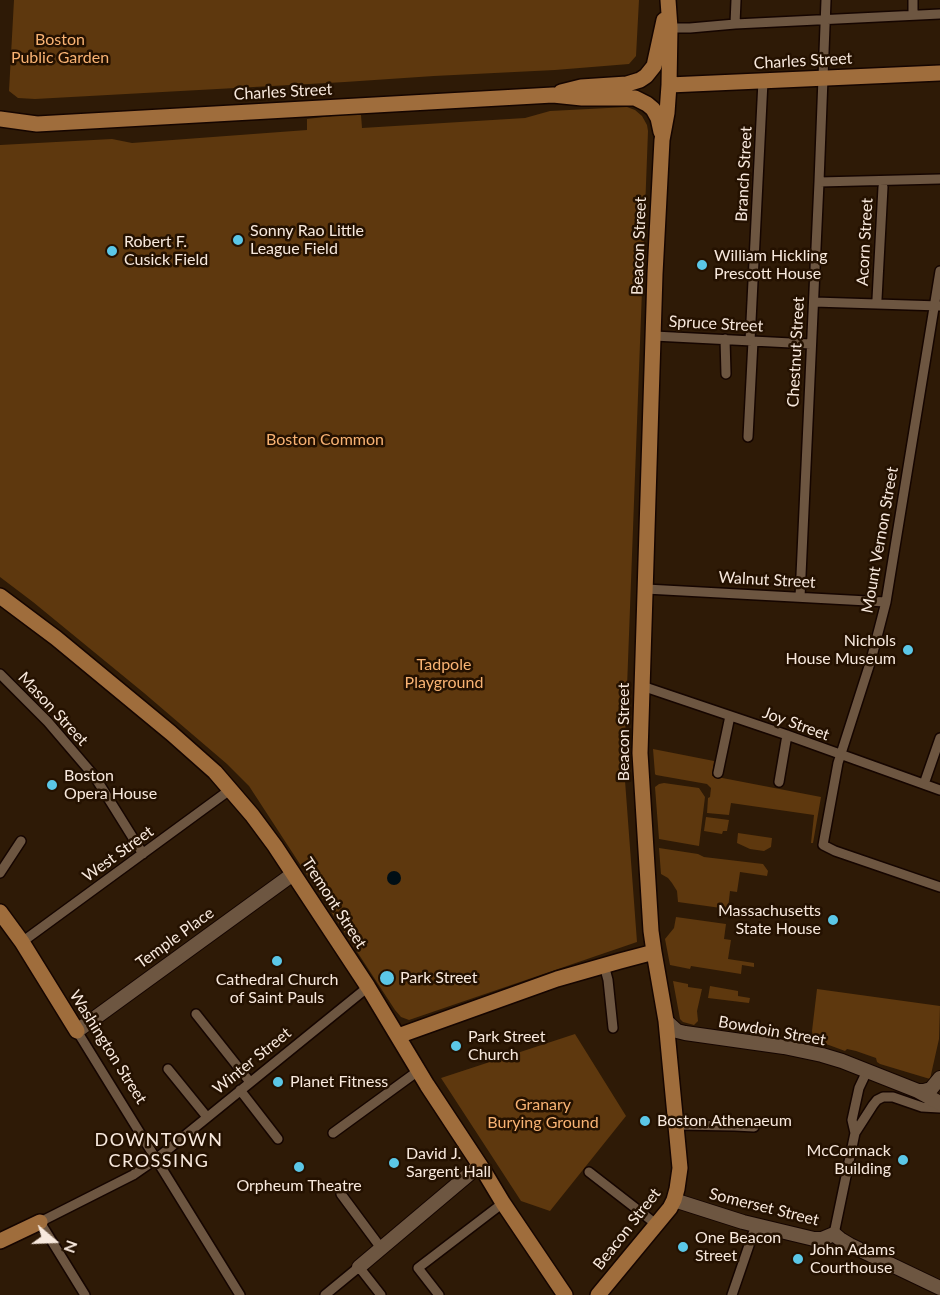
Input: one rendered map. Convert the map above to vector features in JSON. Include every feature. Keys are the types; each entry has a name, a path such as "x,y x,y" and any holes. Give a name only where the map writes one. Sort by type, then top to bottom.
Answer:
{"main road":[{"name":"Beacon Street","path":"598,1295 670,1208 679,1180 680,1168 666,1021 654,952 641,777 640,730 655,274 662,140 669,86 668,0"},
{"name":"Beacon Street","path":"640,80 649,74 654,66 668,0"},
{"name":"Charles Street","path":"669,86 940,73"},
{"name":"Charles Street","path":"7,120 37,124 553,94 581,87 627,84 640,80"},
{"name":"Charles Street","path":"553,94 582,98 640,100"},
{"name":"Beacon Street","path":"640,100 657,114 662,140"},
{"path":"0,110 7,120"},
{"name":"Tremont Street","path":"0,596 56,638 171,733 231,789 269,838 368,987 418,1071 565,1295"},
{"name":"Temple Place","path":"77,1031 293,874"},
{"name":"Washington Street","path":"0,912 22,942 77,1031"},
{"path":"398,1036 558,979 654,952"},
{"name":"Bowdoin Street","path":"666,1021 677,1031 685,1033 807,1052 842,1061 918,1091 940,1103"},
{"path":"918,1091 931,1089 940,1078"},
{"path":"359,1267 480,1166"},
{"name":"Somerset Street","path":"674,1200 756,1225 814,1239 822,1239 834,1234 850,1245 940,1288"},
{"path":"0,1241 39,1222"}],"street":[{"path":"735,24 736,0"},
{"name":"Chestnut Street","path":"800,597 826,0"},
{"path":"913,0 913,15"},
{"path":"670,28 940,14"},
{"name":"Branch Street","path":"748,437 763,81"},
{"path":"819,182 940,179"},
{"name":"Acorn Street","path":"877,299 883,187"},
{"name":"Mount Vernon Street","path":"940,271 937,306 886,602 871,660 840,756 823,845 940,887"},
{"path":"814,302 937,306"},
{"name":"Spruce Street","path":"654,336 811,344"},
{"path":"725,339 726,374"},
{"name":"Walnut Street","path":"646,589 886,602"},
{"name":"Mason Street","path":"0,675 48,722 95,777 143,854"},
{"name":"Joy Street","path":"642,686 940,790"},
{"path":"718,773 730,716"},
{"path":"779,782 787,735"},
{"path":"924,784 940,738"},
{"name":"West Street","path":"22,942 231,789"},
{"path":"0,873 21,841"},
{"path":"604,965 608,980 613,1028"},
{"name":"Winter Street","path":"39,1222 133,1174 156,1159 368,987"},
{"path":"196,1014 250,1082"},
{"name":"Washington Street","path":"77,1031 240,1295"},
{"path":"168,1069 207,1117"},
{"path":"333,1133 418,1071"},
{"path":"855,1133 852,1120 859,1088 867,1071"},
{"path":"240,1090 278,1139"},
{"path":"834,1234 855,1133 877,1100 883,1097 893,1097 922,1107 940,1108"},
{"path":"676,1125 754,1128"},
{"path":"589,1172 656,1224"},
{"path":"341,1194 381,1248"},
{"path":"439,1295 418,1268 503,1203"},
{"path":"39,1222 85,1295"},
{"path":"732,1295 756,1225"},
{"path":"325,1295 359,1267 381,1295"}],"green space":[{"name":"Boston Public Garden","path":"14,0 639,0 636,56 629,64 35,99 18,98 9,91"},
{"name":"Boston Common","path":"627,107 642,116 648,131 624,767 637,942 409,1020 401,1017 395,1010 249,786 227,764 144,693 0,577 0,145 112,139 132,143 307,130 307,119 341,115 361,115 362,128 525,118 550,111"},
{"path":"653,749 714,761 712,776 821,797 813,843 811,843 814,815 731,803 729,815 707,813 711,788 707,784 656,775"},
{"path":"664,783 699,788 705,797 699,846 659,839 655,787"},
{"path":"706,817 729,820 727,831 723,831 722,834 704,831"},
{"path":"738,833 772,838 771,847 764,851 750,849 737,843"},
{"path":"659,848 704,857 763,864 768,871 767,876 740,872 737,892 730,891 728,909 678,902 677,891 668,878 661,874"},
{"path":"676,917 726,924 724,939 731,940 728,959 754,963 754,967 742,965 741,974 670,965 665,939 674,928"},
{"path":"673,981 702,989 697,1011 698,1021 694,1025 680,1019"},
{"path":"710,986 738,991 738,996 750,998 749,1003 708,998"},
{"path":"817,989 940,1006 939,1039 930,1079 880,1064 876,1058 856,1051 847,1049 845,1051 818,1041 813,1037 812,1031"},
{"name":"Granary Burying Ground","path":"575,1034 626,1116 550,1211 521,1201 441,1078"}],"shaded area":[{"path":"394,871 399,873 401,878 399,883 394,885 389,883 387,878 389,873"}],"place":[{"name":"Sonny Rao Little League Field","path":"238,240"},
{"name":"Robert F. Cusick Field","path":"112,251"},
{"name":"William Hickling Prescott House","path":"702,265"},
{"name":"Nichols House Museum","path":"908,650"},
{"name":"Boston Opera House","path":"52,785"},
{"name":"Massachusetts State House","path":"833,920"},
{"name":"Cathedral Church of Saint Pauls","path":"277,961"},
{"name":"Park Street","path":"387,978"},
{"name":"Park Street Church","path":"456,1046"},
{"name":"Planet Fitness","path":"278,1082"},
{"name":"Boston Athenaeum","path":"645,1121"},
{"name":"McCormack Building","path":"903,1160"},
{"name":"David J. Sargent Hall","path":"394,1163"},
{"name":"Orpheum Theatre","path":"299,1167"},
{"name":"One Beacon Street","path":"683,1247"},
{"name":"John Adams Courthouse","path":"798,1259"}],"district":[{"name":"DOWNTOWN CROSSING","path":"159,1150"}],"park label":[{"name":"Tadpole Playground","path":"444,674"}]}
